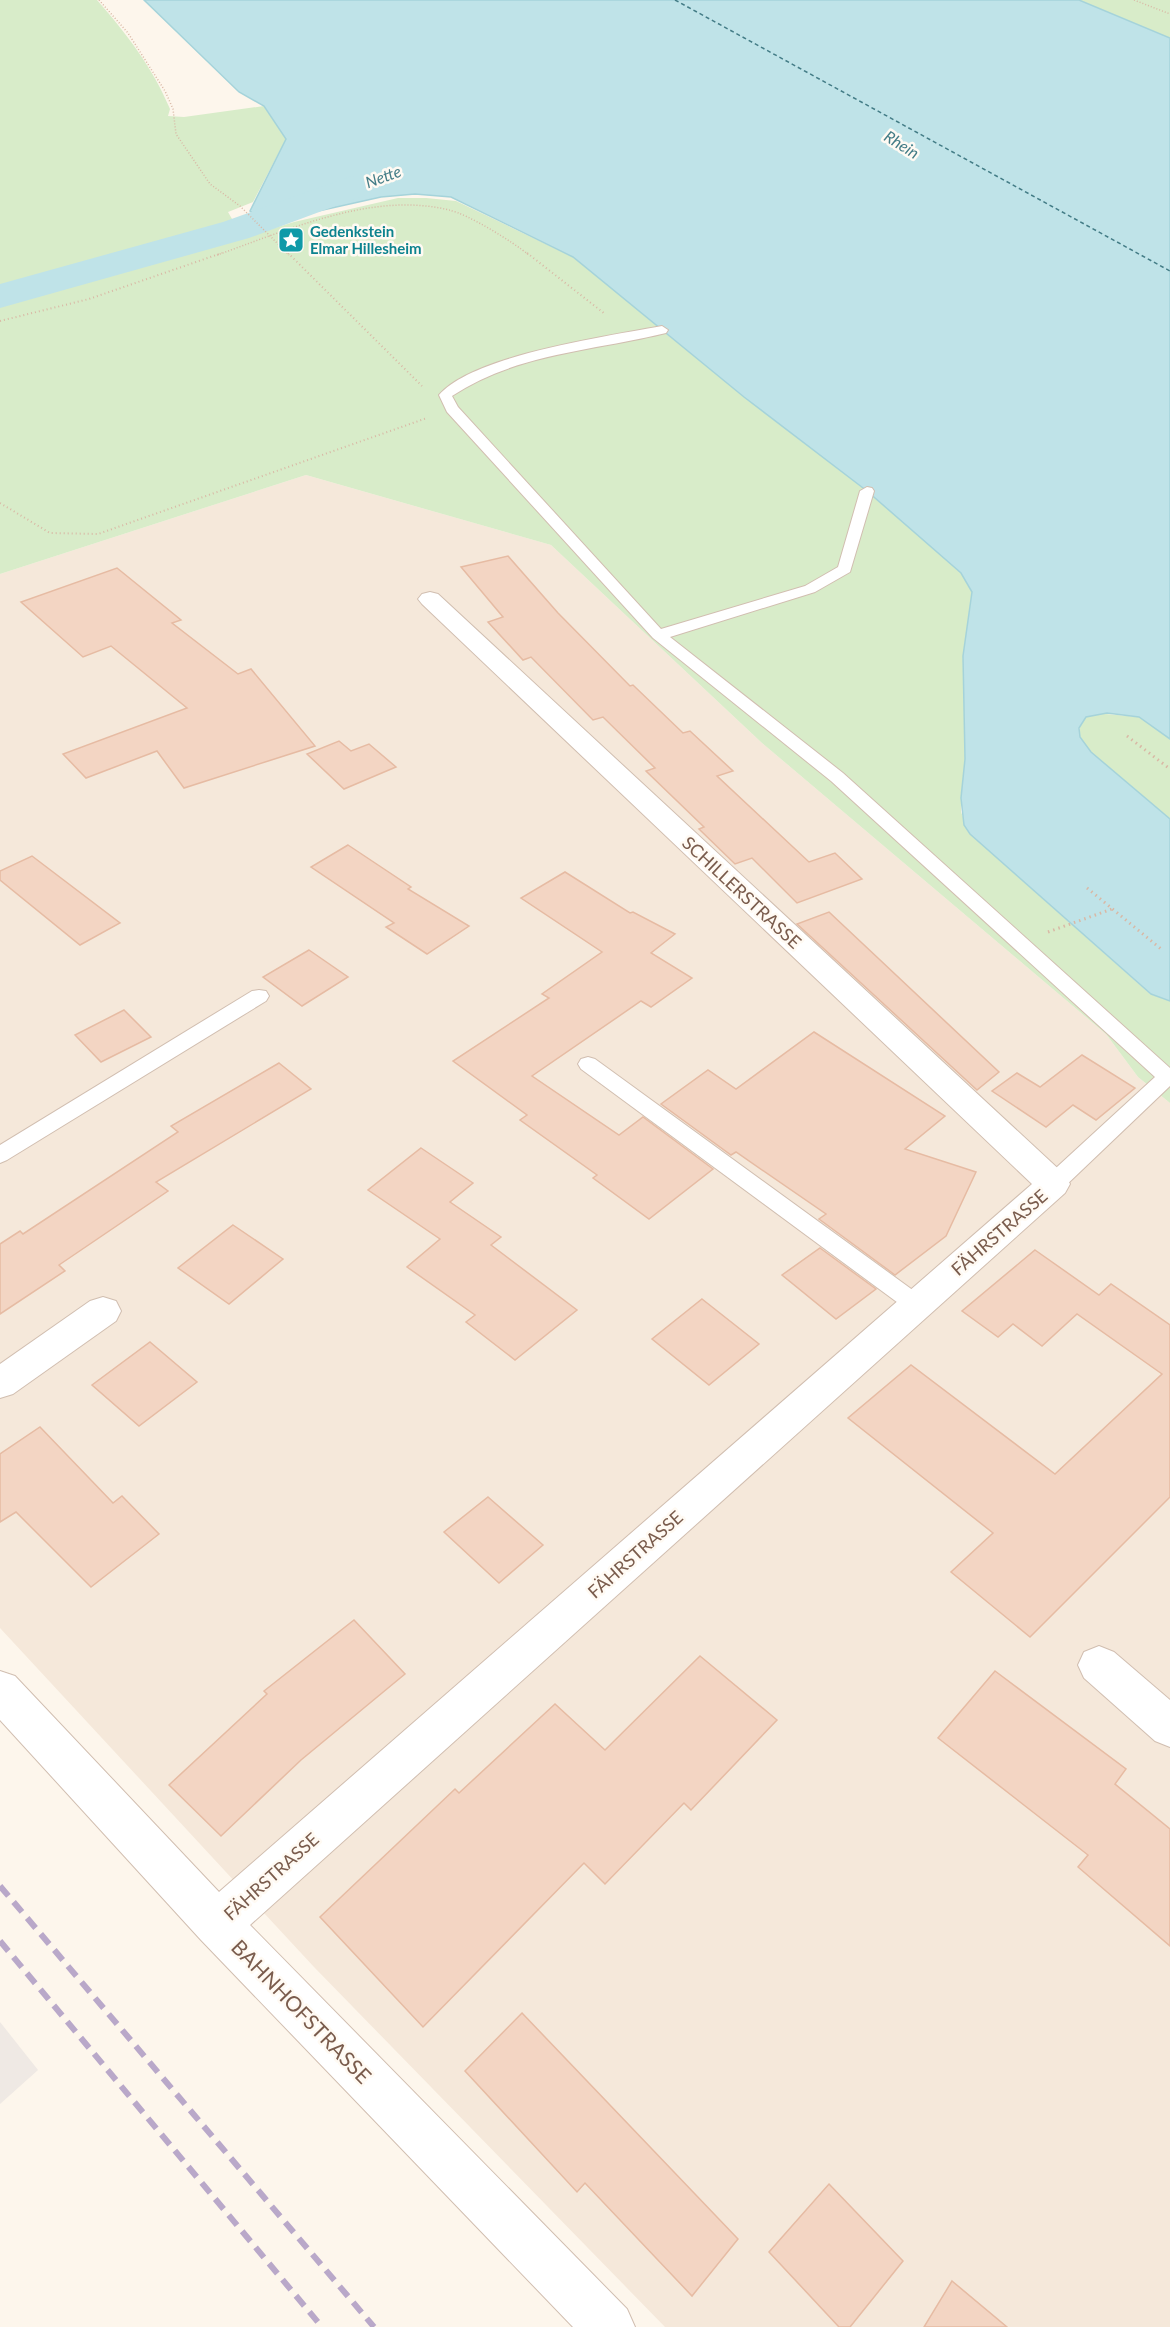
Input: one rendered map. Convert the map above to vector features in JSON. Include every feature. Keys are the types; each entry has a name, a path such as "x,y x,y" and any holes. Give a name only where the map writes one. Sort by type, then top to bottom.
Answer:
{"street":[{"name":"SCHILLERSTRASSE","path":"430,599 1053,1184"},
{"name":"FÄHRSTRASSE","path":"217,1924 1053,1184"},
{"path":"0,1383 103,1311"},
{"path":"1099,1665 1170,1727"},
{"name":"BAHNHOFSTRASSE","path":"0,1690 217,1924 609,2327"}],"lane":[{"path":"662,330 514,362 460,383 448,402 658,635 837,777 1167,1077 1053,1184"},
{"path":"658,635 770,603 810,589 845,569 867,491"},
{"path":"0,1155 259,996"},
{"path":"588,1064 917,1305"}],"path":[{"path":"99,0 128,33 165,91 172,109 176,134 210,184 240,206 419,385 448,402"},
{"path":"1134,0 1170,14"},
{"path":"0,321 89,300 321,219 400,203 451,210 514,243 633,336"},
{"path":"0,503 50,533 98,534 448,402"},
{"path":"1127,736 1170,769"},
{"path":"1088,888 1161,950"},
{"path":"1019,942 1112,909"}],"shaded area":[{"path":"306,475 551,545 762,743 1106,1034 1138,1077 1170,1103 1170,2327 665,2327 314,1967 0,1628 0,574"},
{"path":"0,2022 38,2070 0,2104"}],"green space":[{"path":"0,0 97,0 147,65 170,109 168,116 184,117 264,106 286,139 253,202 228,212 243,238 294,222 398,198 456,201 573,257 744,397 867,491 961,573 972,592 963,656 965,759 961,812 970,834 1150,994 1170,1001 1170,1103 1138,1077 1106,1034 762,743 551,545 306,475 0,574"},
{"path":"1079,0 1170,0 1170,38"},
{"path":"1095,713 1139,717 1170,739 1170,819 1091,752 1080,737 1080,722"}],"water":[{"name":"Rhein","path":"144,0 1079,0 1170,38 1170,739 1139,717 1107,713 1086,717 1079,728 1080,737 1091,752 1170,819 1170,1001 1151,994 970,834 964,825 961,798 965,759 963,656 972,592 961,573 867,491 744,397 573,257 451,197 415,194 381,197 265,223 250,211 286,139 264,106 239,92"}],"building":[{"path":"508,556 558,613 630,686 633,685 683,733 690,731 733,771 717,776 809,862 835,853 862,879 797,903 752,858 735,864 699,829 704,827 646,771 655,768 603,717 593,720 531,657 523,660 488,622 503,617 461,567"},
{"path":"117,568 181,620 172,623 238,674 251,669 315,746 184,788 157,751 86,778 63,754 187,708 111,646 83,657 21,602"},
{"path":"339,741 351,751 369,744 396,767 344,789 307,754"},
{"path":"348,845 411,887 408,889 469,926 427,954 386,927 394,923 311,867"},
{"path":"32,856 120,923 80,945 0,880 0,871"},
{"path":"565,872 630,913 633,912 675,934 651,953 692,978 651,1007 641,1001 532,1076 619,1135 643,1117 713,1169 649,1219 593,1178 597,1175 520,1120 527,1115 453,1061 549,998 542,994 602,952 521,898"},
{"path":"829,912 999,1072 977,1090 797,924"},
{"path":"309,950 348,977 302,1006 263,977"},
{"path":"124,1010 151,1037 101,1062 75,1035"},
{"path":"814,1032 945,1116 905,1149 976,1172 946,1236 895,1275 819,1219 826,1214 736,1152 731,1155 661,1104 708,1070 736,1089"},
{"path":"1082,1055 1135,1088 1096,1120 1073,1105 1046,1127 992,1091 1017,1073 1040,1087"},
{"path":"279,1063 311,1089 156,1182 168,1191 59,1265 65,1271 0,1314 0,1244 20,1231 23,1234 178,1132 171,1126"},
{"path":"421,1148 473,1183 450,1202 501,1237 491,1245 577,1310 515,1360 466,1322 475,1315 407,1267 440,1239 368,1190"},
{"path":"233,1225 283,1259 229,1304 178,1268"},
{"path":"820,1248 876,1289 836,1319 782,1275"},
{"path":"1035,1250 1099,1295 1111,1284 1170,1325 1170,1497 1030,1637 951,1572 993,1533 848,1418 911,1365 1055,1474 1162,1374 1077,1314 1042,1346 1013,1324 998,1337 962,1311"},
{"path":"702,1299 759,1344 709,1385 652,1339"},
{"path":"150,1342 197,1382 139,1426 92,1385"},
{"path":"40,1427 113,1503 122,1496 159,1534 91,1587 16,1512 0,1522 0,1454"},
{"path":"488,1497 543,1545 499,1583 444,1532"},
{"path":"354,1620 405,1674 301,1760 221,1836 169,1785 267,1694 264,1691"},
{"path":"700,1656 777,1720 691,1810 684,1803 605,1884 584,1863 423,2027 320,1917 455,1789 459,1793 555,1704 605,1750"},
{"path":"995,1671 1126,1769 1115,1784 1170,1829 1170,1946 1078,1867 1088,1855 938,1738"},
{"path":"522,2013 738,2239 692,2296 585,2183 577,2192 465,2071"},
{"path":"829,2184 903,2261 850,2327 839,2327 769,2252"},
{"path":"952,2281 1007,2327 924,2327"}],"waterway":[{"name":"Nette","path":"0,296 236,230 352,187"}],"ferry route":[{"path":"675,0 1170,271"}],"railway":[{"path":"0,1886 374,2327"},
{"path":"0,1941 322,2327"}],"place":[{"name":"Gedenkstein Elmar Hillesheim","path":"291,240"}]}
